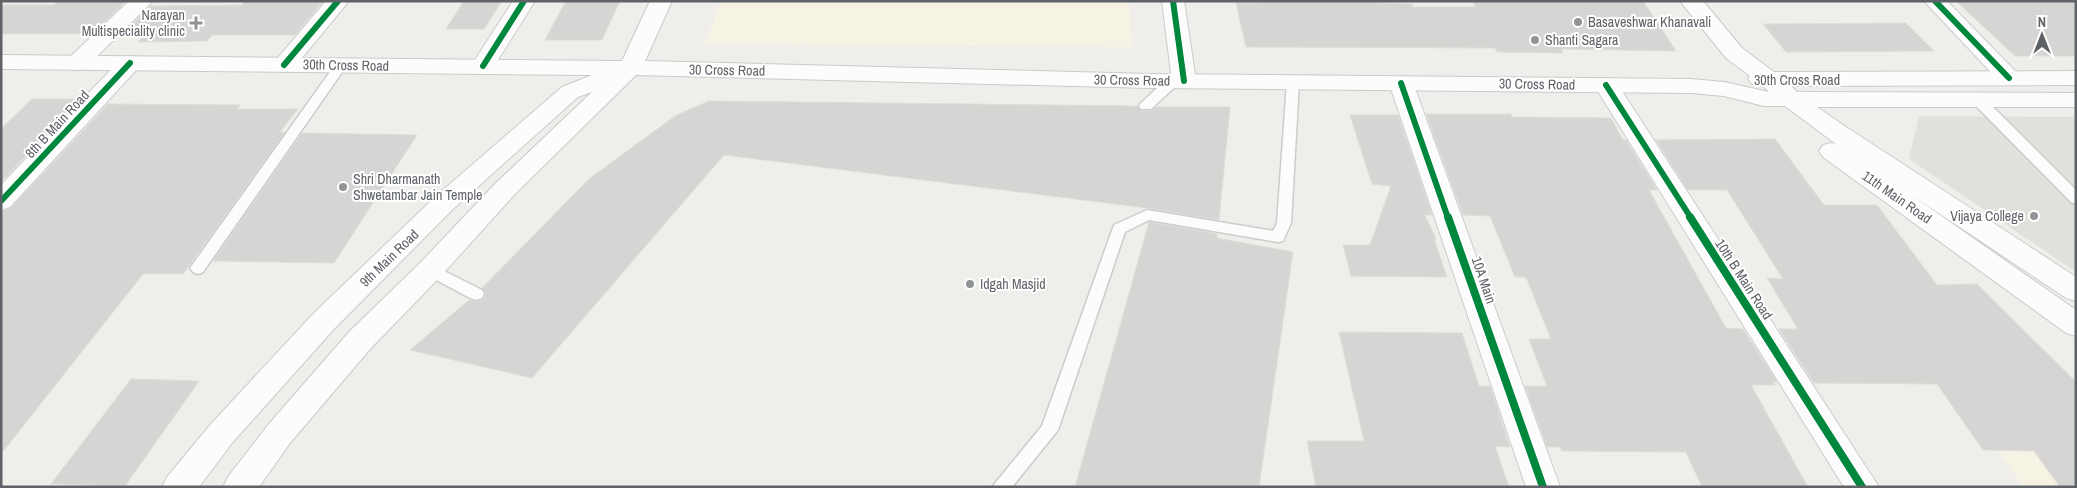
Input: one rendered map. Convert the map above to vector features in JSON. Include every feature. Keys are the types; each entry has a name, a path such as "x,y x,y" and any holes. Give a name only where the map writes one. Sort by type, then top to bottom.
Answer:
{"main road":[{"path":"77,63 142,1"},
{"path":"284,64 338,1"},
{"path":"483,66 524,1"},
{"path":"240,487 279,434 360,340 430,270 504,189 630,68 661,1"},
{"path":"1173,1 1179,81"},
{"name":"11th Main Road","path":"1691,1 1734,53 1750,87 1805,132 2076,325"},
{"path":"1935,1 2010,78"},
{"name":"30th Cross Road","path":"1,62 630,68"},
{"name":"8th B Main Road","path":"1,201 130,63"},
{"name":"30 Cross Road","path":"630,68 1179,81 1750,87"},
{"name":"9th Main Road","path":"180,487 221,434 324,321 444,204 570,92 630,68"},
{"name":"30th Cross Road","path":"1750,87 1850,80 2076,78"},
{"name":"10A Main","path":"1401,83 1543,487"},
{"name":"10th B Main Road","path":"1606,85 1862,487"},
{"name":"11th Main Road","path":"1750,87 1791,99 1834,131 2076,291"},
{"name":"30th Cross Road","path":"1791,99 2076,100"}],"lane":[{"path":"198,268 341,65"},
{"path":"1146,106 1179,81"},
{"path":"1002,487 1049,430 1119,229 1147,215 1278,237 1284,223 1292,82"},
{"path":"1978,100 2076,200"},
{"path":"430,270 476,294"}],"shaded area":[{"path":"721,1 1129,1 1132,47 705,44"},
{"name":"Vijaya College","path":"1919,116 2076,117 2076,272 1909,159"},
{"path":"1995,447 2076,448 2076,487 2023,487"}],"building":[{"path":"58,1 126,1 92,34 1,34 1,5 54,5"},
{"path":"245,1 323,1 295,35 212,35 207,41 138,42 145,34 122,34 151,6 242,5"},
{"path":"464,1 502,1 484,29 446,29"},
{"path":"566,1 620,1 602,40 545,40"},
{"path":"1473,1 1643,1 1676,51 1561,49 1563,53 1497,52 1495,48 1246,47 1236,3 1353,2 1412,4 1413,7 1475,7"},
{"path":"1956,1 2076,1 2076,56 2015,56"},
{"path":"1906,23 1934,51 1786,52 1763,24"},
{"path":"32,99 80,99 1,182 1,129"},
{"path":"709,101 1137,106 1141,111 1151,111 1156,107 1230,107 1219,220 1147,208 724,155 532,378 410,350 469,300 477,302 484,299 486,293 482,288 589,179 675,116"},
{"path":"108,104 240,105 237,109 298,109 280,132 285,132 183,274 143,274 1,454 1,212 11,208"},
{"path":"1426,114 1511,114 1512,117 1611,118 1623,140 1626,140 1657,190 1649,190 1726,328 1743,329 1777,382 1773,382 1775,385 1751,385 1808,487 1702,487 1686,452 1562,451 1560,447 1547,447 1525,386 1547,386 1529,339 1551,339 1526,277 1515,277 1490,216 1463,215"},
{"path":"1350,115 1398,115 1432,215 1425,215 1436,239 1434,239 1447,277 1351,276 1343,245 1370,245 1391,186 1372,184"},
{"path":"302,133 417,135 334,263 213,261"},
{"path":"1775,139 1824,205 1877,205 1937,285 1977,284 2076,382 2076,487 2060,487 2034,451 1983,450 1937,384 1814,383 1779,329 1798,329 1767,278 1783,279 1727,190 1688,190 1656,140"},
{"path":"1149,222 1217,234 1217,238 1293,252 1259,487 1075,487"},
{"path":"1339,332 1462,333 1479,386 1490,386 1510,447 1495,446 1509,487 1316,487 1307,441 1364,441"},
{"path":"131,379 199,381 125,486 51,484"}],"cycle path":[{"path":"284,65 338,1"},
{"path":"483,66 524,1"},
{"path":"1173,1 1184,81"},
{"path":"1935,1 2009,78"},
{"path":"1,201 130,63"},
{"path":"1401,83 1543,487"},
{"path":"1606,85 1862,487"}],"place":[{"name":"Basaveshwar Khanavali","path":"1578,22"},
{"name":"Narayan Multispeciality clinic","path":"196,23"},
{"name":"Shanti Sagara","path":"1535,40"},
{"name":"Shri Dharmanath Shwetambar Jain Temple","path":"343,187"},
{"name":"Vijaya College","path":"2034,216"},
{"name":"Idgah Masjid","path":"970,284"}]}
